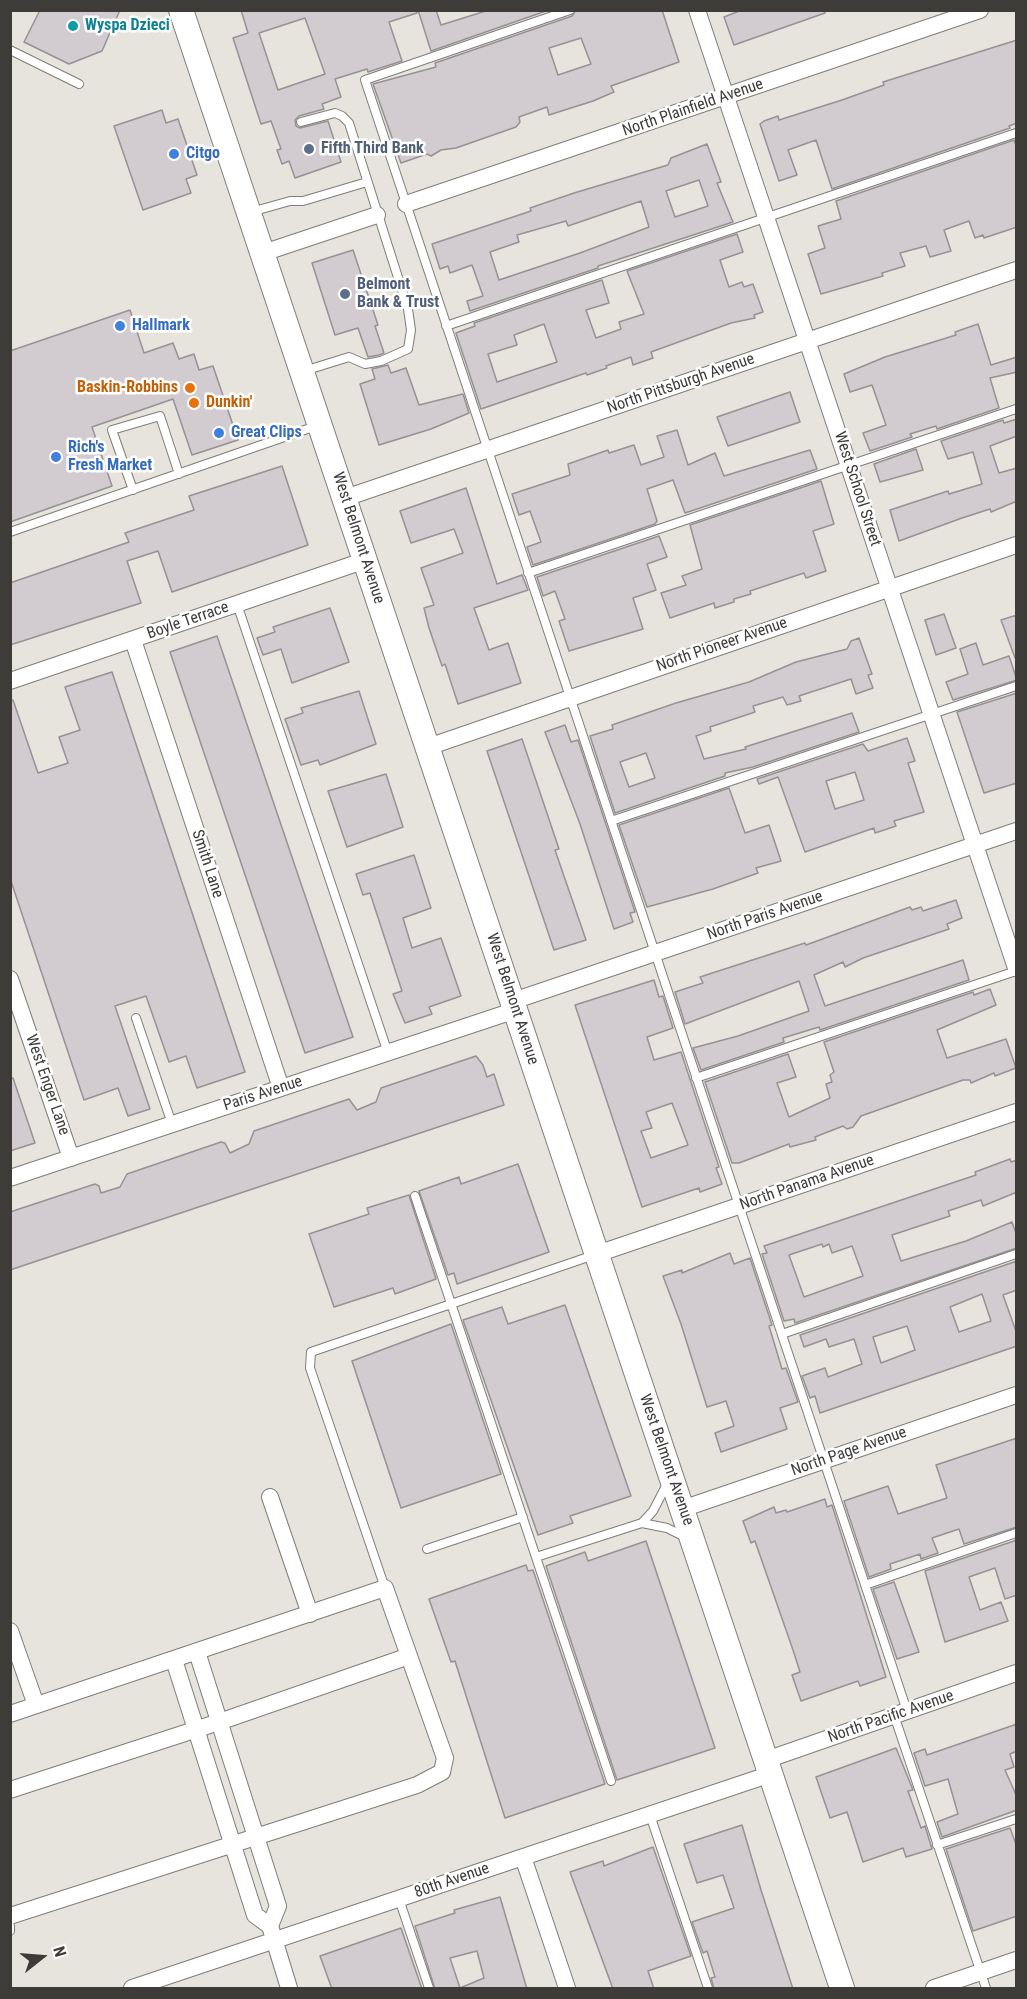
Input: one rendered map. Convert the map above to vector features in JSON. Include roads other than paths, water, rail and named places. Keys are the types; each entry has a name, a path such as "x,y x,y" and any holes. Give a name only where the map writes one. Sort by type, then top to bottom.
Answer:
{"main road":[{"name":"West Belmont Avenue","path":"185,11 249,213 842,1989"}],"street":[{"name":"West School Street","path":"697,10 1017,969"},
{"name":"North Plainfield Avenue","path":"406,204 980,10"},
{"path":"263,253 376,215"},
{"name":"North Pittsburgh Avenue","path":"345,498 1017,270"},
{"name":"North Pioneer Avenue","path":"428,747 1017,545"},
{"name":"Boyle Terrace","path":"10,681 366,560"},
{"name":"Smith Lane","path":"133,640 281,1088"},
{"name":"North Paris Avenue","path":"514,1006 655,953 1017,831"},
{"name":"West Enger Lane","path":"10,979 71,1158"},
{"name":"Paris Avenue","path":"10,1178 388,1053 514,1006"},
{"name":"North Panama Avenue","path":"597,1254 1017,1112"},
{"name":"North Page Avenue","path":"682,1509 1017,1395"},
{"path":"270,1497 310,1614"},
{"path":"10,1714 385,1588 445,1758 442,1772 417,1785 10,1916"},
{"path":"10,1631 36,1705"},
{"path":"197,1652 278,1906 271,1934"},
{"path":"10,1790 219,1722 409,1656"},
{"path":"174,1660 255,1915 271,1934 289,1989"},
{"name":"North Pacific Avenue","path":"769,1767 900,1713 1017,1674"},
{"name":"80th Avenue","path":"143,1987 271,1934 399,1899 650,1815 769,1767"},
{"path":"523,1857 567,1989"},
{"path":"934,1989 983,1981 1017,1960"}],"lane":[{"path":"570,10 365,80 865,1585 937,1845 983,1981"},
{"path":"10,50 80,84"},
{"path":"301,122 335,113 349,123 404,300 411,330 408,349 381,361 365,364 349,357 302,372"},
{"path":"446,326 1017,133"},
{"path":"249,213 290,201 303,201 367,182"},
{"path":"528,573 1017,409"},
{"path":"133,490 112,430 160,416 179,474"},
{"path":"10,532 320,424"},
{"path":"237,604 388,1053"},
{"path":"611,820 1017,686"},
{"path":"696,1078 1017,969"},
{"path":"136,1018 172,1124"},
{"path":"415,1196 449,1305 611,1781"},
{"path":"385,1588 310,1368 311,1352 597,1254"},
{"path":"782,1334 1017,1254"},
{"path":"642,1523 663,1495 671,1475"},
{"path":"427,1549 523,1518"},
{"path":"536,1557 642,1523 667,1528 693,1541"},
{"path":"865,1585 1017,1533"},
{"path":"650,1815 708,1989"},
{"path":"937,1845 1017,1819"},
{"path":"399,1899 429,1989"}],"place":[{"name":"Wyspa Dzieci","path":"73,26"},
{"name":"Fifth Third Bank","path":"309,149"},
{"name":"Citgo","path":"174,154"},
{"name":"Belmont Bank & Trust","path":"345,294"},
{"name":"Hallmark","path":"120,326"},
{"name":"Baskin-Robbins","path":"190,388"},
{"name":"Dunkin'","path":"194,403"},
{"name":"Great Clips","path":"219,433"},
{"name":"Rich's Fresh Market","path":"56,457"}]}
